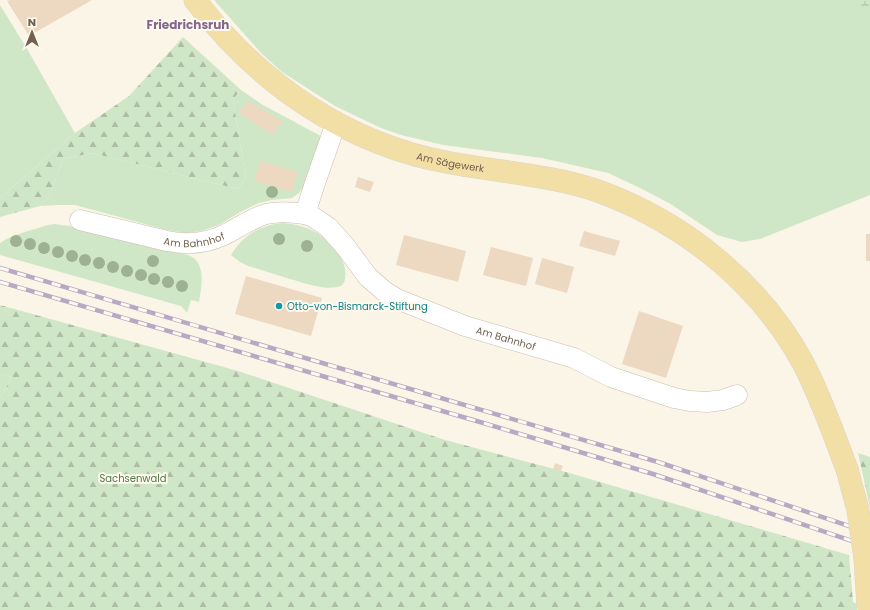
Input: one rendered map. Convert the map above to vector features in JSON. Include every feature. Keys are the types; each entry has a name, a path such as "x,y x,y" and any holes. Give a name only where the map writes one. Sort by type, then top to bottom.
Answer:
{"main road":[{"name":"Am Sägewerk","path":"195,0 205,14 253,64 280,87 307,106 336,123 367,138 416,155 450,163 550,178 581,186 616,198 645,212 680,232 718,260 734,274 760,301 782,330 802,361 818,394 847,469 858,510 865,559 868,608"}],"street":[{"path":"306,214 336,123"},
{"name":"Am Bahnhof","path":"80,220 179,244 190,244 201,243 218,238 251,220 266,214 283,212 306,214 328,227 345,246 368,277 384,292 397,300 465,326 574,358 611,377 674,398 707,402 723,400 737,395"}],"green space":[{"path":"214,0 870,0 870,195 760,239 742,242 717,235 669,203 608,173 542,158 443,145 401,135 381,128 335,106 282,72 261,53"},
{"path":"855,0 870,0 870,12 865,10"},
{"path":"0,5 75,133 0,198"},
{"path":"183,37 241,90 233,99 246,179 238,189 92,153 63,159 49,197 40,206 0,217 0,198 75,133 129,96"},
{"path":"241,90 263,105 319,135 321,138 303,187 299,193 292,198 259,203 219,225 202,231 186,233 167,230 75,205 40,206 49,197 63,159 92,153 238,189 246,179 233,99"},
{"path":"283,223 307,228 316,232 330,243 342,259 344,266 345,280 342,285 338,287 325,288 307,284 248,266 231,255 241,242 253,232 267,226"},
{"path":"54,224 69,226 191,256 196,260 201,269 202,280 199,302 191,300 187,313 181,306 0,255 0,243 5,240 23,232"},
{"name":"Sachsenwald","path":"0,305 238,371 445,440 566,472 849,555 853,602 857,604 857,610 0,610 0,398 12,377 0,374"},
{"path":"0,374 12,377 0,398"},
{"path":"858,453 870,457 870,508"}],"building":[{"path":"92,0 29,36 7,1"},
{"path":"247,100 282,121 273,135 239,113"},
{"path":"260,161 298,172 292,192 254,181"},
{"path":"358,177 374,182 370,192 355,187"},
{"path":"584,231 620,241 615,256 579,246"},
{"path":"866,234 870,234 870,261 866,261"},
{"path":"404,235 466,251 458,282 396,265"},
{"path":"491,247 533,258 526,286 483,275"},
{"path":"542,258 574,267 567,293 535,284"},
{"name":"Otto-von-Bismarck-Stiftung","path":"246,276 322,298 311,336 235,314"},
{"path":"639,311 683,326 666,378 622,364"},
{"path":"555,463 563,466 561,471 553,469"}],"railway":[{"path":"0,268 658,462 870,533"},
{"path":"0,282 653,474 870,547"}],"place":[{"name":"Otto-von-Bismarck-Stiftung","path":"279,306"}],"district":[{"name":"Friedrichsruh","path":"188,24"}]}
